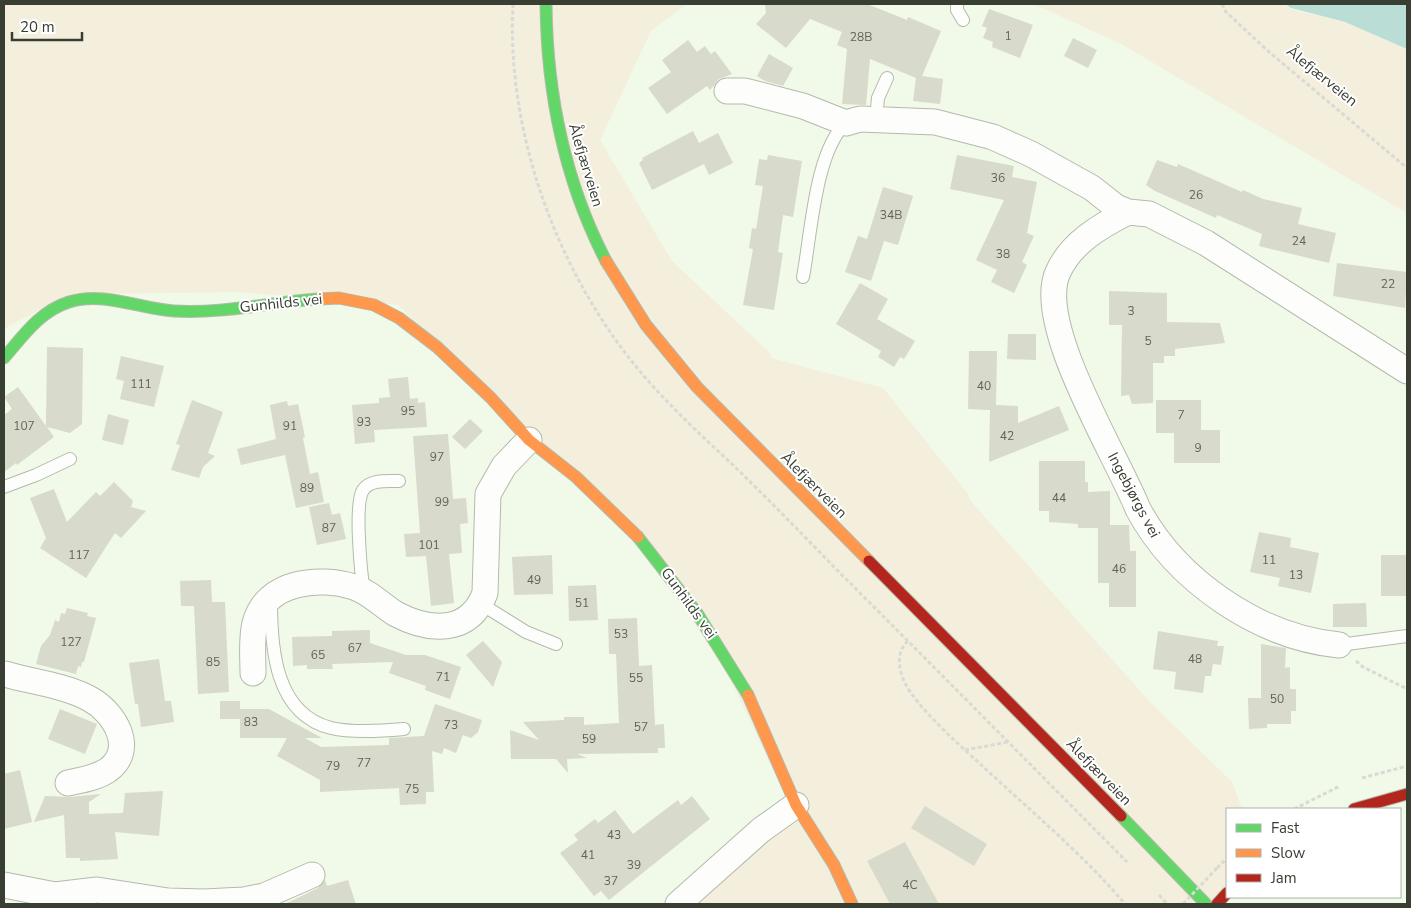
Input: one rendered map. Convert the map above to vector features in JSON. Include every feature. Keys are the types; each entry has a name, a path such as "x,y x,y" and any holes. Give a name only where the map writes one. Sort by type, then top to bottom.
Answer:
{"street":[{"name":"Ålefjærveien","path":"546,4 548,66 564,155 578,198 593,233 616,280 640,316 697,387 1093,787 1206,904"},
{"path":"727,92 745,92 803,106 846,123 860,119 935,122 992,137 1031,154 1103,195 1116,207 1128,212 1150,214 1206,242 1407,372"},
{"name":"Ingebjørgs vei","path":"1128,212 1101,226 1074,247 1057,273 1053,302 1057,326 1067,356 1138,509 1149,529 1175,562 1198,582 1229,604 1258,620 1300,639 1339,645"},
{"name":"Gunhilds vei","path":"4,358 40,316 68,302 83,299 102,299 174,312 222,310 315,299 358,300 374,305 416,329 491,398 529,440 576,477 640,539 697,612 746,690 796,805 834,865 852,904"},
{"path":"253,673 255,622 271,597 284,589 299,584 339,584 356,588 397,614 440,628 451,627 466,619 481,604 486,582 486,510 488,494 504,466 529,440"},
{"path":"4,676 77,693 91,699 104,708 119,730 122,741 121,750 119,757 110,769 94,777 68,783"},
{"path":"1358,808 1407,794"},
{"path":"678,904 761,830 796,805"},
{"path":"4,885 55,895 97,890 168,901 204,902 244,900 264,896 312,875"},
{"path":"1217,904 1226,895"}],"lane":[{"path":"956,4 963,20"},
{"path":"876,120 878,98 887,78"},
{"path":"803,277 821,172 832,141 846,123"},
{"path":"4,487 13,485 70,459"},
{"path":"364,592 359,524 360,500 363,490 372,483 399,480"},
{"path":"271,597 274,658 280,680 300,709 314,720 330,728 404,729"},
{"path":"481,604 526,632 556,644"},
{"name":"Ingebjørgs vei","path":"1339,645 1407,636"}],"path":[{"name":"Ålefjærveien","path":"1222,4 1226,12 1268,51 1407,168"},
{"path":"908,641 900,653 899,664 905,684 964,750 1101,876 1126,904"},
{"path":"1339,645 1363,668 1407,689"},
{"path":"964,750 1008,742"},
{"path":"1183,904 1226,859"}],"shaded area":[{"path":"4,4 687,4 651,31 600,140 672,261 771,354 771,358 883,388 969,495 969,499 1150,702 1232,782 1242,808 1226,808 1226,887 1210,904 686,904 788,802 726,670 648,555 398,305 238,292 98,294 55,301 4,329"},
{"path":"1034,4 1285,4 1291,9 1345,22 1407,49 1407,213 1123,45"}],"water":[{"path":"1285,4 1407,4 1407,49 1345,22 1291,8"}],"building":[{"path":"765,4 867,4 907,20 908,17 941,31 922,76 943,79 940,104 913,101 916,78 870,59 866,105 842,104 847,49 837,45 842,32 810,19 786,48 756,24 766,13"},
{"path":"989,9 1033,25 1020,58 992,47 993,42 983,38 987,28 982,26"},
{"path":"1073,38 1097,50 1088,68 1064,56"},
{"path":"688,40 697,52 705,46 711,54 715,51 732,74 719,79 710,90 707,86 667,114 648,88 671,72 662,60"},
{"path":"769,54 793,68 783,86 765,81 757,76"},
{"path":"693,131 699,143 718,133 733,163 709,175 704,164 652,190 639,163 643,160 642,158"},
{"path":"768,155 802,161 793,217 783,215 778,252 783,253 774,310 743,305 753,249 749,248 752,228 756,229 763,186 755,185 759,159 767,160"},
{"path":"957,155 1014,166 1012,177 1037,182 1027,233 1034,236 1022,262 1027,265 1014,293 991,282 997,270 976,260 1004,200 950,189"},
{"path":"1157,160 1177,167 1178,164 1242,192 1243,190 1263,199 1302,208 1298,224 1336,233 1329,263 1259,246 1262,234 1217,215 1216,218 1155,191 1146,185"},
{"path":"883,187 913,196 898,245 884,241 871,281 845,272 858,236 867,239"},
{"path":"1337,263 1407,272 1405,308 1333,296"},
{"path":"860,283 888,299 877,319 915,341 904,359 900,357 894,367 878,357 881,351 836,324"},
{"path":"1109,291 1167,293 1167,322 1220,323 1225,343 1175,349 1175,356 1164,356 1164,363 1153,363 1153,403 1132,404 1129,395 1121,396 1122,325 1109,325"},
{"path":"1008,334 1036,334 1036,360 1007,359"},
{"path":"47,347 83,348 82,424 70,433 47,427 54,437 17,465 16,463 4,472 4,415 12,409 4,397 18,387 46,426"},
{"path":"969,351 997,351 996,405 1018,406 1018,423 1059,406 1069,430 989,462 990,410 968,409"},
{"path":"121,356 164,366 154,407 120,399 124,381 116,379"},
{"path":"408,377 410,399 418,398 418,403 425,402 427,427 374,430 375,442 355,444 352,405 379,403 379,398 390,397 388,379"},
{"path":"192,400 223,412 208,453 215,456 203,467 199,478 171,470 180,445 176,444"},
{"path":"1156,400 1201,400 1201,430 1220,430 1220,463 1174,463 1174,433 1156,433"},
{"path":"287,401 288,406 298,404 310,474 318,472 324,502 296,508 285,455 241,465 237,449 276,439 270,405"},
{"path":"108,414 129,420 123,445 102,440"},
{"path":"470,419 483,431 465,449 452,437"},
{"path":"448,434 453,499 466,498 468,523 460,524 462,553 449,554 454,603 431,606 426,556 406,557 404,534 420,533 413,436"},
{"path":"1039,461 1085,461 1085,482 1088,482 1088,492 1110,491 1110,525 1129,525 1130,551 1136,551 1136,607 1109,607 1109,583 1098,583 1098,528 1078,528 1078,524 1049,522 1049,511 1039,511"},
{"path":"114,482 133,501 131,507 146,511 121,538 115,533 86,578 40,548 46,538 30,498 54,489 67,522 96,492 100,496"},
{"path":"329,503 332,515 340,513 346,539 317,545 309,507"},
{"path":"1259,532 1291,538 1290,547 1319,553 1311,593 1278,586 1280,578 1250,572"},
{"path":"552,555 553,594 514,595 512,557"},
{"path":"1381,555 1407,555 1407,596 1381,596"},
{"path":"211,580 212,602 225,602 229,692 198,694 194,606 181,606 180,581"},
{"path":"596,585 598,620 569,621 568,586"},
{"path":"1366,603 1367,627 1333,627 1333,604"},
{"path":"67,608 88,613 87,616 96,618 84,662 82,662 81,667 78,666 76,674 36,664 41,646 50,635 55,620 59,622 61,613 65,614"},
{"path":"637,618 639,666 652,665 655,725 664,724 665,748 658,748 658,753 577,754 587,758 567,759 568,773 556,759 511,759 510,730 539,740 523,722 564,720 564,717 584,717 584,725 619,723 616,654 609,654 608,619"},
{"path":"370,630 370,643 406,655 425,655 461,667 450,699 425,690 426,686 389,673 393,662 332,664 333,669 307,669 307,665 293,666 292,637 332,636 332,631"},
{"path":"1158,631 1218,641 1217,646 1224,646 1221,665 1213,664 1211,676 1205,676 1203,693 1174,689 1176,672 1153,669"},
{"path":"483,641 502,662 493,687 466,655"},
{"path":"1261,644 1286,648 1285,668 1290,667 1290,689 1296,689 1296,711 1291,711 1291,724 1267,724 1267,728 1249,729 1248,698 1261,698"},
{"path":"159,659 165,701 171,701 174,722 141,727 138,704 135,704 129,663"},
{"path":"220,701 240,701 240,709 269,709 322,738 305,738 321,747 389,745 389,738 424,736 435,704 482,720 478,732 471,738 463,735 456,753 444,748 442,754 432,751 434,792 426,792 426,804 400,805 399,788 320,792 320,780 277,756 287,738 240,738 240,719 220,719"},
{"path":"60,709 97,724 85,754 48,739"},
{"path":"20,770 32,822 4,829 4,774"},
{"path":"163,791 159,836 115,832 118,859 80,861 80,858 66,858 64,815 34,822 45,796 70,797 101,794 89,802 89,814 123,813 125,793"},
{"path":"692,796 710,819 609,900 601,891 594,896 560,853 578,840 574,835 595,819 598,823 615,810 633,834 678,800 681,805"},
{"path":"925,806 987,844 974,866 911,828"},
{"path":"905,842 939,904 890,904 867,861"},
{"path":"325,880 327,886 348,880 356,904 285,904 318,888"}],"traffic: fast":[{"path":"546,4 550,71 554,104 561,136 579,199 606,261"},
{"path":"4,358 25,333 49,311 69,302 82,299 109,299 174,311 211,311 319,299"},
{"path":"638,537 697,613 748,695"},
{"path":"1121,816 1206,904"}],"traffic: slow":[{"path":"606,261 646,325 697,387 869,561"},
{"path":"319,299 339,298 374,305 399,318 437,347 491,398 529,440 576,477 638,537"},
{"path":"748,695 796,805 834,865 852,904"}],"traffic: jam":[{"path":"869,561 1121,816"},
{"path":"1358,808 1407,794"},
{"path":"1217,904 1226,894"}]}
